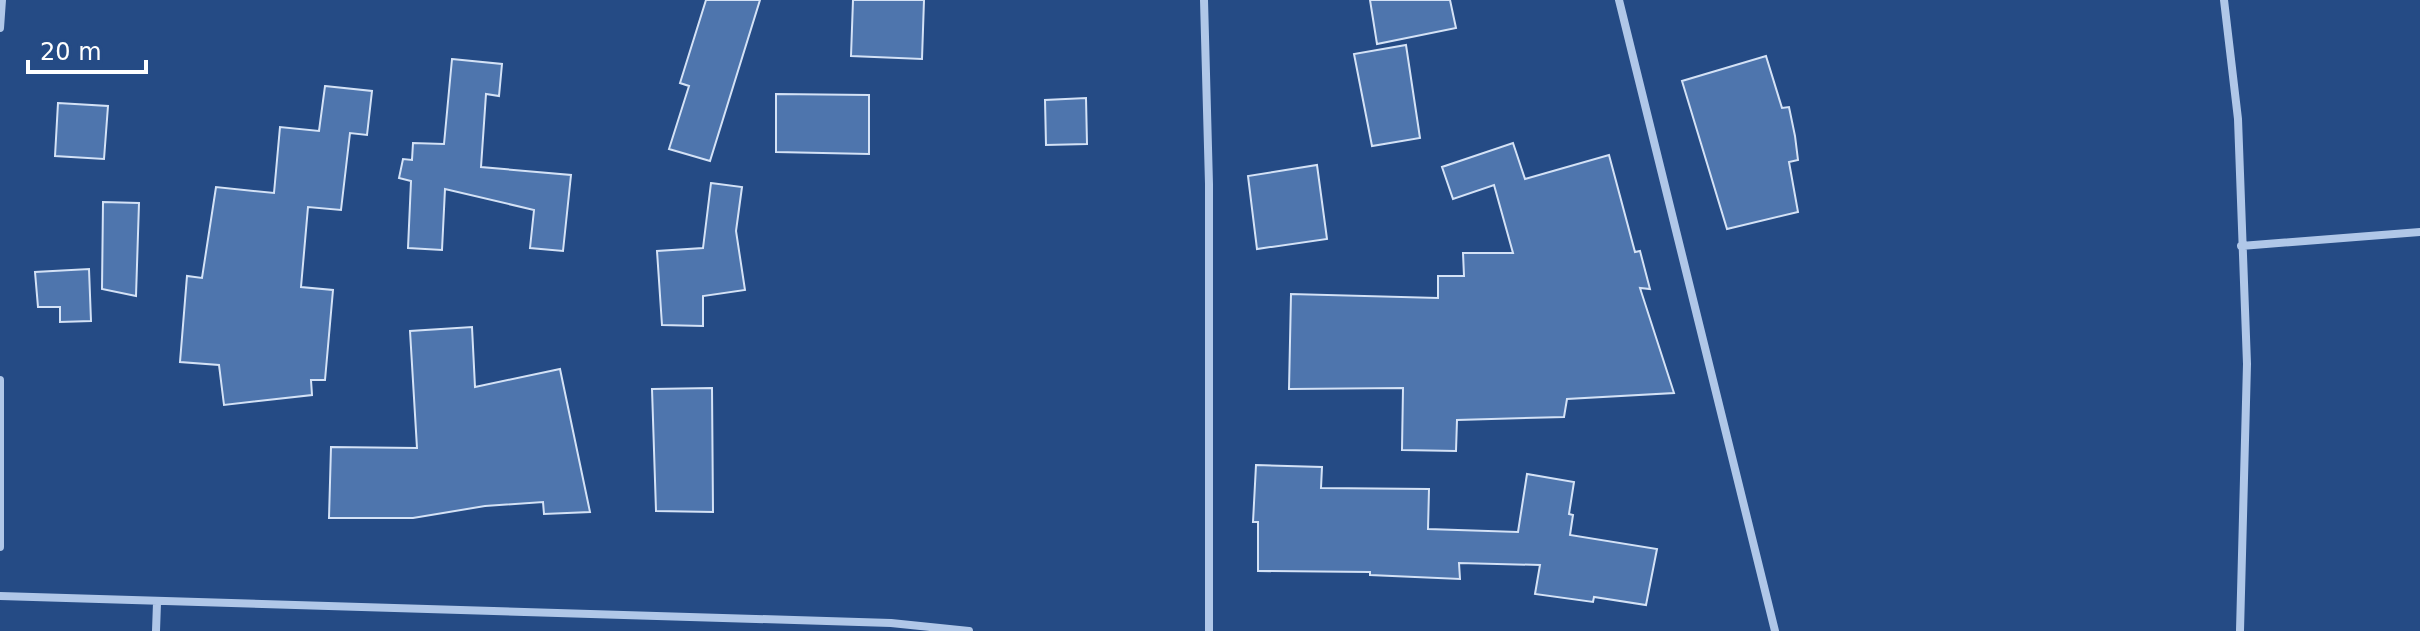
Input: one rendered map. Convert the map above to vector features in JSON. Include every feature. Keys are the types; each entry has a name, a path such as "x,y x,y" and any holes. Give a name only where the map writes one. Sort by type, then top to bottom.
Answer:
{"street":[{"path":"0,28 2,0"},
{"path":"1204,0 1209,184 1209,631"},
{"path":"1619,0 1775,631"},
{"path":"2224,0 2238,119 2247,364 2240,631"},
{"path":"2241,246 2420,232"},
{"path":"0,380 0,547"},
{"path":"0,596 969,631"},
{"path":"156,631 157,603"}],"building":[{"path":"706,0 760,0 710,161 669,149 689,86 680,83"},
{"path":"853,0 924,0 922,59 851,56"},
{"path":"1370,0 1450,0 1456,28 1377,44"},
{"path":"1406,45 1420,138 1372,146 1354,54"},
{"path":"1766,56 1782,108 1789,107 1795,136 1798,160 1789,162 1798,212 1727,229 1682,81"},
{"path":"452,59 502,64 499,96 486,94 481,167 571,175 563,251 530,248 534,210 445,189 442,250 408,248 411,181 399,178 403,159 412,160 413,143 444,144"},
{"path":"325,86 372,91 367,135 350,133 341,210 308,207 301,287 333,290 325,380 311,380 312,395 224,405 219,365 180,362 187,276 202,278 216,187 274,193 280,127 319,131"},
{"path":"776,94 869,95 869,154 776,152"},
{"path":"1086,98 1087,144 1046,145 1045,100"},
{"path":"58,103 108,106 104,159 55,156"},
{"path":"1513,143 1525,179 1609,155 1635,252 1640,251 1650,289 1640,288 1674,393 1567,399 1564,417 1457,420 1456,451 1402,450 1403,388 1289,389 1291,294 1438,298 1438,276 1464,276 1463,253 1513,253 1494,185 1453,199 1442,167"},
{"path":"1317,165 1327,239 1257,249 1248,176"},
{"path":"711,183 742,187 736,231 745,290 703,296 703,326 662,325 657,251 703,248"},
{"path":"103,202 139,203 136,296 102,289"},
{"path":"89,269 91,321 60,322 60,307 38,307 35,272"},
{"path":"472,327 475,387 560,369 590,512 544,514 543,502 485,506 413,518 329,518 331,447 417,448 410,331"},
{"path":"712,388 713,512 656,511 652,389"},
{"path":"1256,465 1322,467 1321,488 1429,489 1428,529 1518,532 1527,474 1574,482 1569,514 1573,515 1570,535 1657,549 1646,605 1594,597 1593,602 1535,594 1540,565 1459,563 1460,579 1370,575 1370,572 1258,571 1258,522 1253,522"}]}
